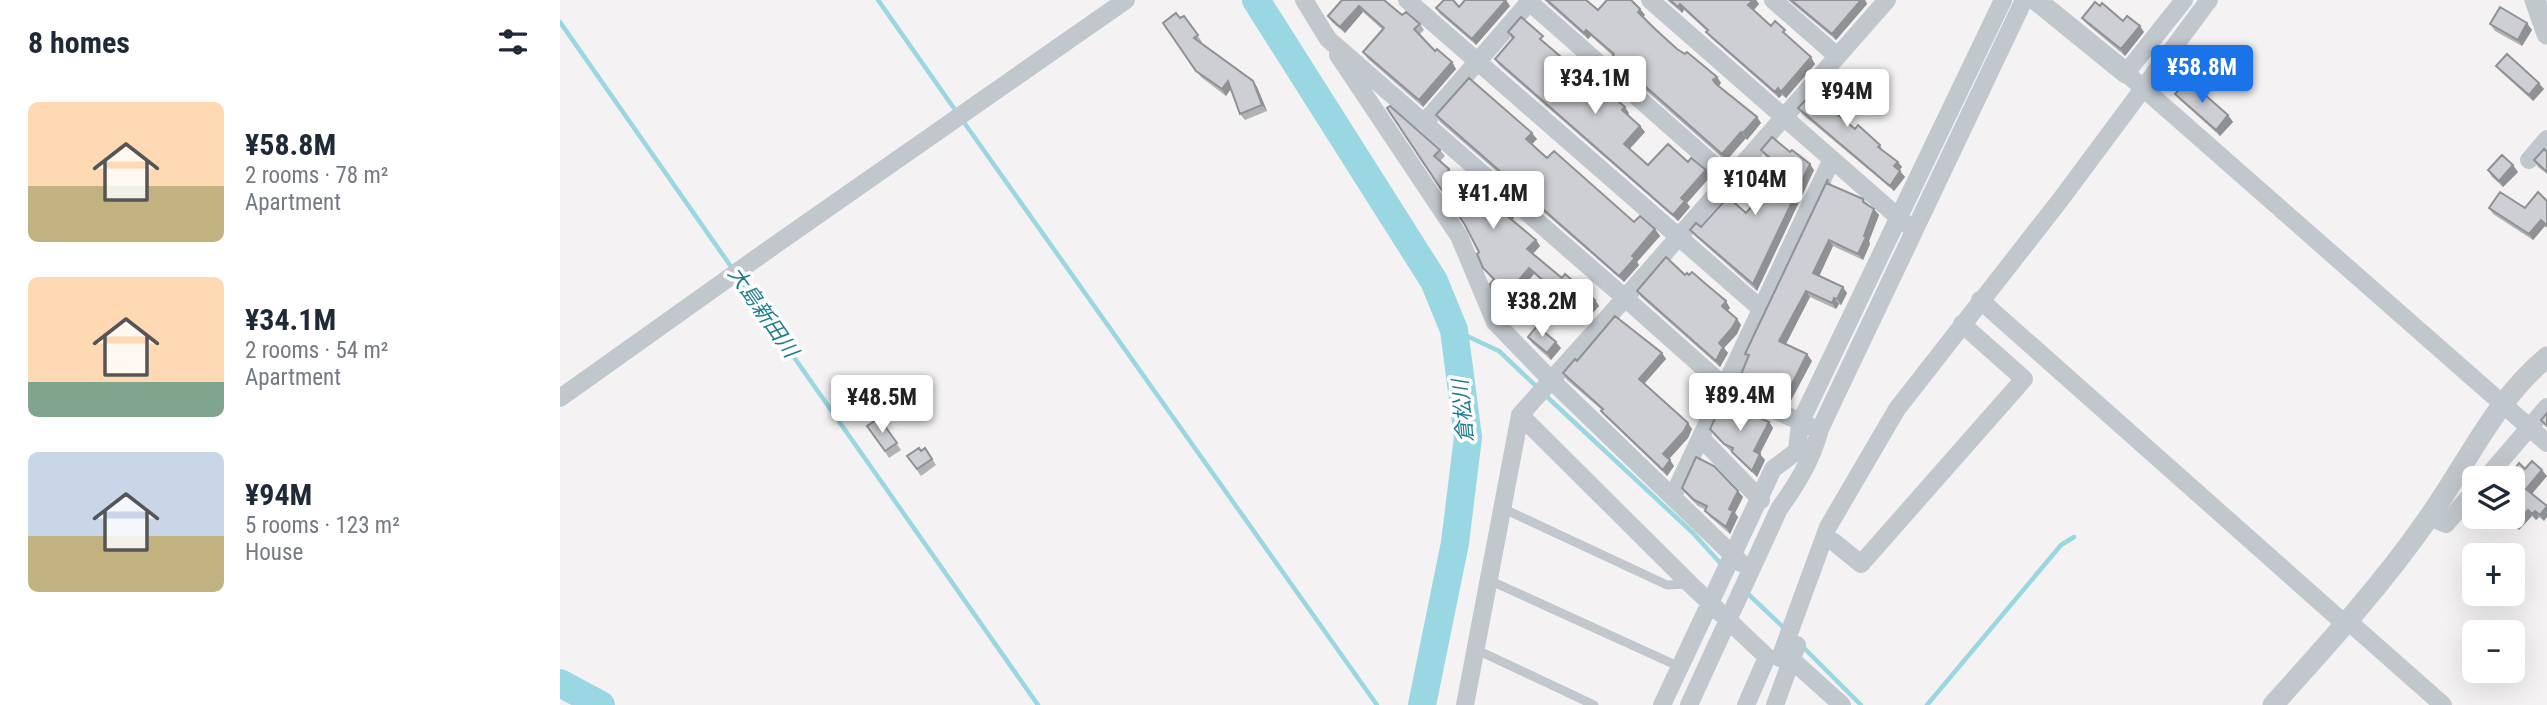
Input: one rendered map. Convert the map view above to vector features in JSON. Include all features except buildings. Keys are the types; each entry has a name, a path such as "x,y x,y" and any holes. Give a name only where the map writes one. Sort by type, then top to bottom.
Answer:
{"street":[{"path":"560,398 744,266 1126,0"},
{"path":"1304,0 1459,236 1495,322 1551,380 1751,572"},
{"path":"1407,0 1760,309"},
{"path":"1650,0 1914,230"},
{"path":"1773,0 1837,57"},
{"path":"1465,705 1520,415 1887,0"},
{"path":"1662,705 1773,469 1797,451 1800,423 2003,0"},
{"path":"1689,705 1779,509 1799,481 1814,450 1820,429 2024,0"},
{"path":"2036,0 2144,87 2547,443"},
{"path":"2126,74 2184,0"},
{"path":"1746,705 1779,658 1834,541 1905,417 1966,328 1980,300 2061,200 2209,0"},
{"path":"2535,0 2547,34"},
{"path":"1425,122 1529,1 1730,178"},
{"path":"1328,39 1724,386 1800,423 1820,429"},
{"path":"2529,160 2547,139"},
{"path":"1673,496 1832,159"},
{"path":"1980,300 2443,705"},
{"path":"1834,541 1861,564 2024,379 1966,328"},
{"path":"1775,705 1779,658 1828,527 1897,409 1966,328"},
{"path":"2273,705 2386,576 2430,517 2501,403 2547,357"},
{"path":"2496,466 2547,407"},
{"path":"1520,415 1729,622 1842,705"},
{"path":"1700,438 1760,500"},
{"path":"1773,469 1799,481"},
{"path":"2430,517 2446,524 2462,505"}],"lane":[{"path":"1502,508 1667,585 1690,584"},
{"path":"1489,580 1680,667"},
{"path":"1477,650 1594,705"}],"waterway":[{"path":"878,0 958,114"},
{"name":"倉松川","path":"1256,0 1434,281 1454,330 1468,437 1455,543 1422,705"},
{"name":"大島新田川","path":"560,22 732,268"},
{"path":"963,121 1377,705"},
{"name":"大島新田川","path":"737,276 1038,705"},
{"path":"1454,330 1499,351 1539,389"},
{"path":"1545,395 1693,533 1723,566"},
{"path":"1927,705 2061,545 2074,537"},
{"path":"1745,591 1784,628"},
{"path":"1803,647 1861,705"},
{"path":"560,683 601,705"}]}
